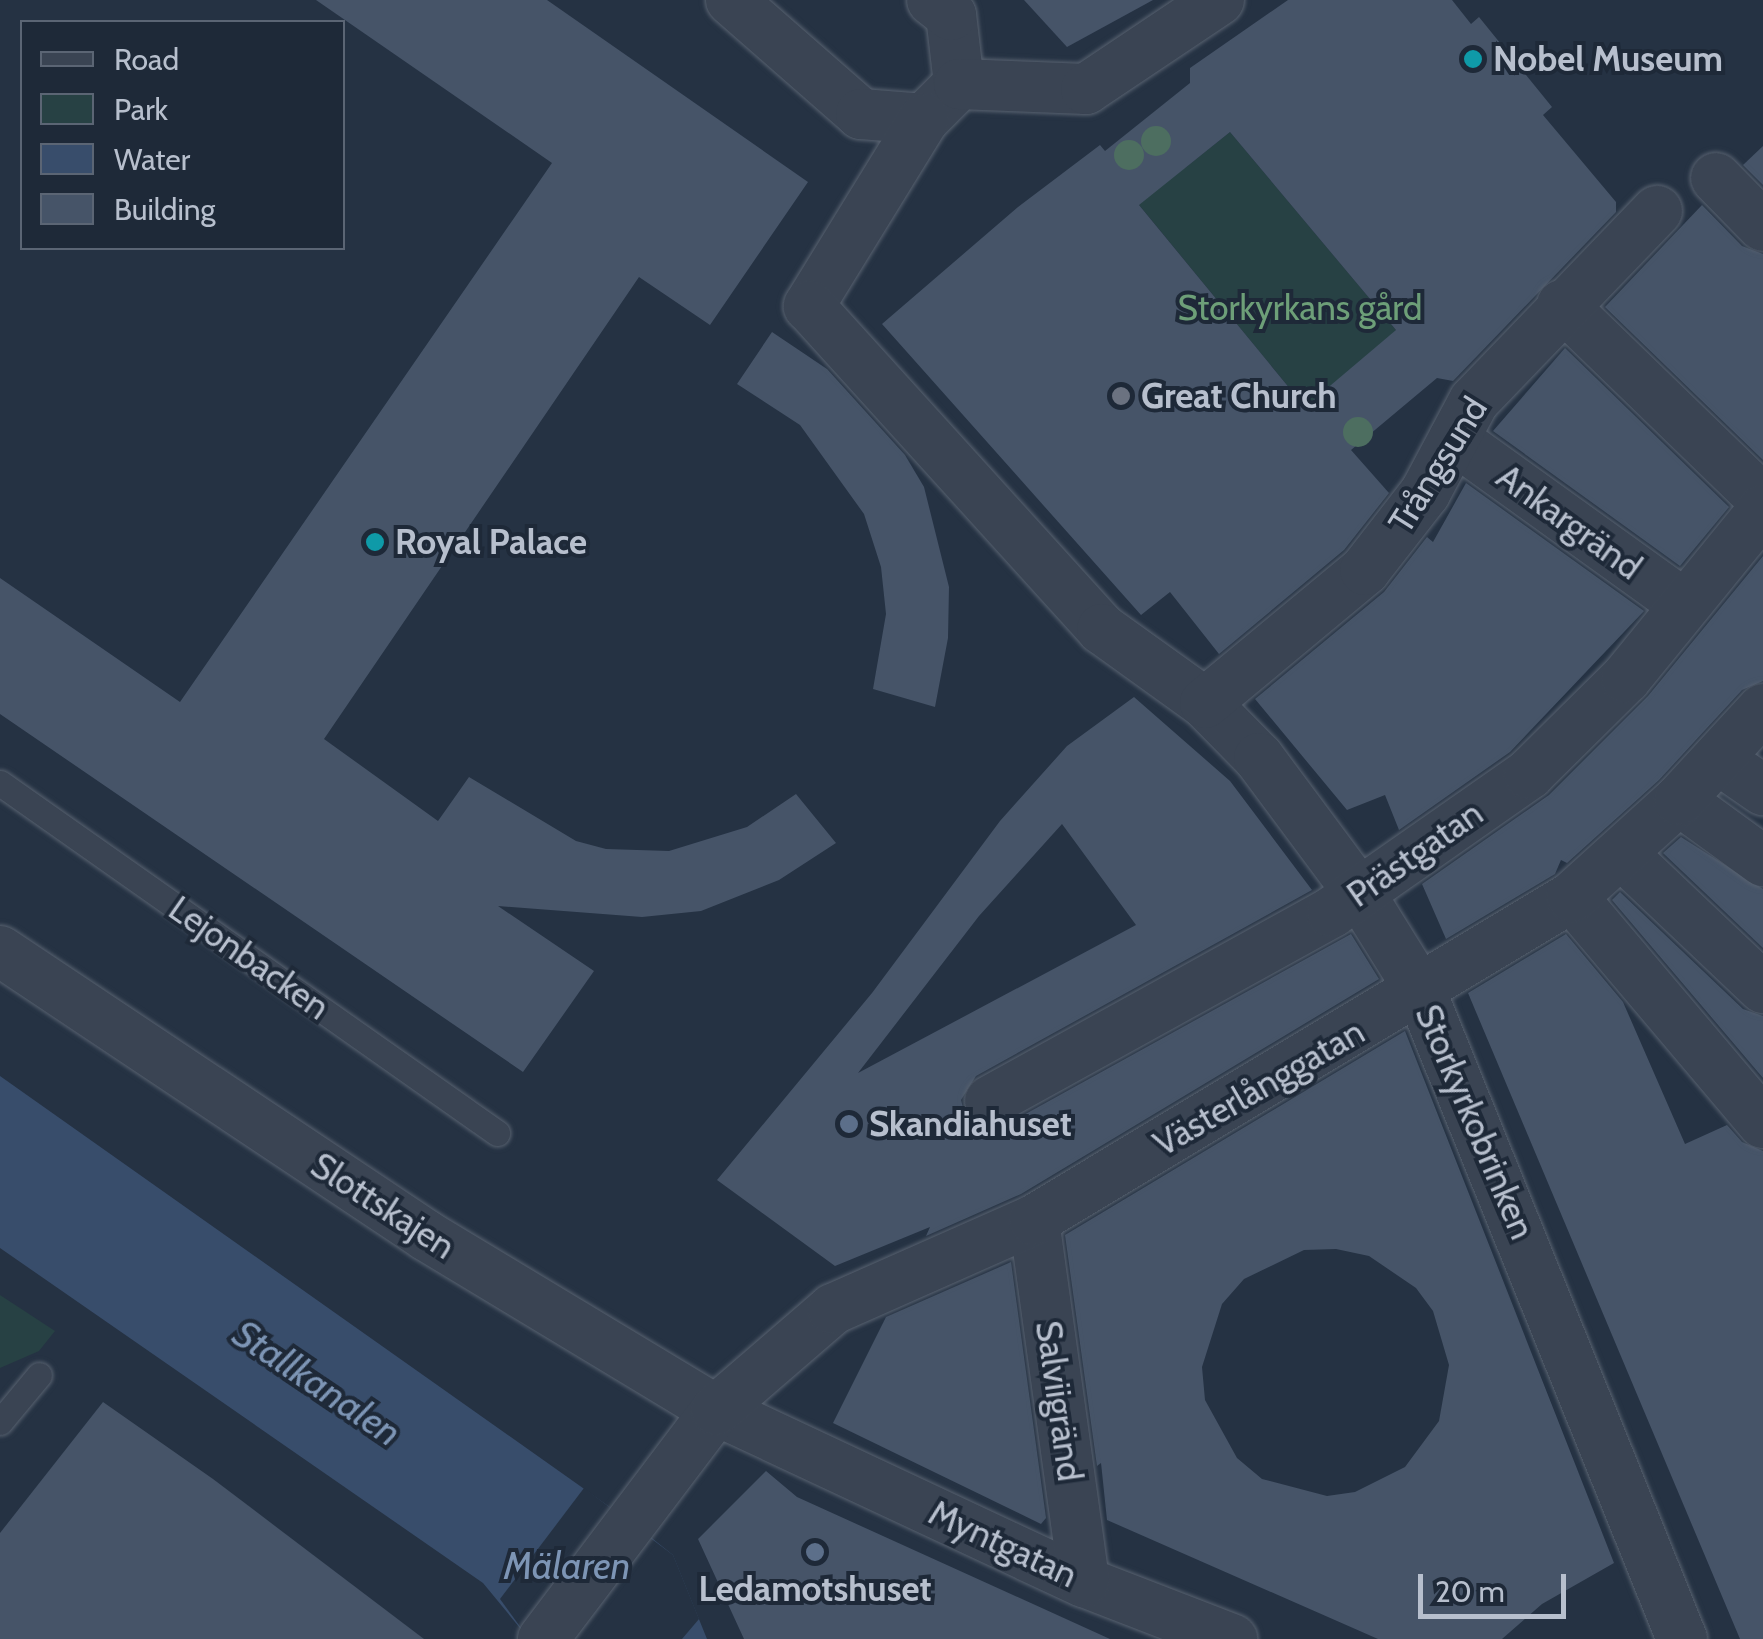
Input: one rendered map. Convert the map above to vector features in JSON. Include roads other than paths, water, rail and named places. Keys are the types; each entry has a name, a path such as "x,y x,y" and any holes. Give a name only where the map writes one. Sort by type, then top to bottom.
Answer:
{"street":[{"path":"730,0 862,114 924,120 959,84 1086,89 1219,0"},
{"path":"932,0 950,16 959,84"},
{"name":"Storkyrkobrinken","path":"924,120 809,306 1102,629 1205,703 1260,758 1360,894 1421,992 1682,1639"},
{"path":"1716,178 1763,226"},
{"name":"Trångsund","path":"1205,703 1365,570 1400,530 1474,401 1562,305 1657,211"},
{"path":"1562,305 1763,500"},
{"name":"Ankargränd","path":"1454,439 1685,605"},
{"name":"Prästgatan","path":"990,1101 1360,894 1529,774 1614,692 1763,510"},
{"name":"Västerlånggatan","path":"543,1639 716,1410 833,1309 1034,1220 1421,992 1572,897 1679,800 1762,713"},
{"path":"1718,759 1763,790"},
{"path":"1679,800 1763,860"},
{"path":"1622,854 1763,988"},
{"path":"1572,897 1763,1122"},
{"name":"Slottskajen","path":"0,951 428,1236 716,1410 778,1441"},
{"name":"Salviigränd","path":"1034,1220 1084,1582"},
{"name":"Myntgatan","path":"778,1441 1084,1582 1232,1639"}],"lane":[{"name":"Lejonbacken","path":"0,783 498,1133"},
{"path":"0,1422 39,1375"}],"water":[{"name":"Mälaren","path":"0,1076 638,1527 673,1555 707,1639 529,1639 483,1583 0,1248"}],"place":[{"name":"Nobel Museum","path":"1473,59"},
{"name":"Great Church","path":"1121,396"},
{"name":"Royal Palace","path":"375,542"},
{"name":"Skandiahuset","path":"849,1124"},
{"name":"Ledamotshuset","path":"815,1552"}],"park label":[{"name":"Storkyrkans gård","path":"1300,308"}],"water label":[{"name":"Stallkanalen","path":"317,1383"}]}
